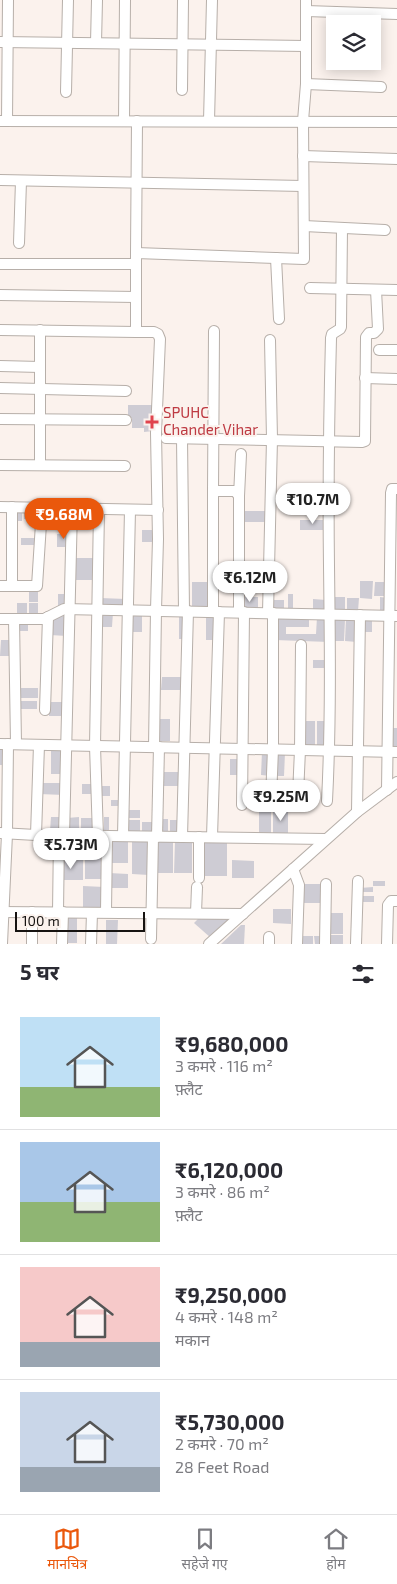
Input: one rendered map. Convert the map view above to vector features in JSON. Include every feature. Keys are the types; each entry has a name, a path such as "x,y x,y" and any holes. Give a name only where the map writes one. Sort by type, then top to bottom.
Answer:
{"street":[{"path":"8,0 4,42 4,121 397,122"},
{"path":"66,92 68,0"},
{"path":"96,44 97,0"},
{"path":"124,121 125,0"},
{"path":"182,90 183,0"},
{"path":"209,121 212,0"},
{"path":"136,253 304,258 303,121 306,84 306,0"},
{"path":"306,11 397,14"},
{"path":"4,42 305,46"},
{"path":"306,84 381,87"},
{"path":"136,332 137,121"},
{"path":"303,156 397,159"},
{"path":"0,180 303,186"},
{"path":"19,243 21,181"},
{"path":"304,226 385,230"},
{"path":"327,801 330,750 329,440 331,338 332,334 341,327 342,228"},
{"path":"276,258 279,319"},
{"path":"0,264 136,264"},
{"path":"310,288 397,290"},
{"path":"166,438 365,441 366,337 369,333 374,333 378,329 376,290"},
{"path":"0,295 136,297"},
{"path":"0,330 154,332 158,334 160,340 156,433 158,510 156,747 151,939"},
{"path":"40,330 40,465"},
{"path":"212,838 216,612 212,438 214,331"},
{"path":"270,340 272,439 270,613 273,749 271,799"},
{"path":"379,350 397,350"},
{"path":"0,366 40,367"},
{"path":"365,378 397,379"},
{"path":"0,388 126,390"},
{"path":"0,419 126,420"},
{"path":"182,438 186,611 182,837"},
{"path":"241,454 239,496 242,612 242,805"},
{"path":"0,465 126,466"},
{"path":"387,790 392,752 393,615 391,493 392,489 397,489"},
{"path":"213,491 234,491 239,496"},
{"path":"0,507 158,510"},
{"path":"12,507 12,586"},
{"path":"0,586 36,586 42,508"},
{"path":"62,944 60,912 67,745 72,509"},
{"path":"99,510 95,746 103,836 106,912"},
{"path":"123,836 130,510"},
{"path":"0,619 42,619 61,610 393,615"},
{"path":"357,812 360,615"},
{"path":"45,710 48,617"},
{"path":"2,944 4,834 14,619"},
{"path":"298,795 301,645"},
{"path":"8,744 392,752"},
{"path":"36,836 39,745"},
{"path":"209,944 357,812 397,782"},
{"path":"4,834 36,836 326,839"},
{"path":"196,913 199,837"},
{"path":"293,869 299,885 297,944"},
{"path":"356,944 358,881"},
{"path":"326,884 326,944"},
{"path":"390,940 388,905 391,901 397,901"},
{"path":"2,912 243,914"},
{"path":"32,912 32,944"},
{"path":"91,944 92,913"}],"building":[{"path":"128,405 153,405 153,431 144,432 144,428 132,428 132,418 128,418"},
{"path":"14,508 22,508 22,521 14,521"},
{"path":"24,510 37,510 37,519 24,519"},
{"path":"43,511 52,511 52,530 43,530"},
{"path":"242,511 268,511 268,522 242,522"},
{"path":"79,513 86,513 86,526 79,526"},
{"path":"300,520 326,520 326,530 300,530"},
{"path":"142,530 157,530 157,542 142,542"},
{"path":"57,534 70,534 70,547 57,547"},
{"path":"21,538 34,538 34,545 21,545"},
{"path":"72,558 96,558 95,580 72,580"},
{"path":"360,581 373,581 372,599 360,598"},
{"path":"192,582 211,582 211,608 192,607"},
{"path":"375,582 388,582 387,596 374,596"},
{"path":"29,589 38,589 38,602 29,602"},
{"path":"58,594 68,594 68,606 58,606"},
{"path":"288,594 293,594 293,609 288,609"},
{"path":"241,597 258,597 258,608 241,608"},
{"path":"334,597 345,597 345,609 334,609"},
{"path":"380,597 389,598 388,611 380,611"},
{"path":"100,598 126,599 126,606 100,606"},
{"path":"347,598 359,598 358,611 347,611"},
{"path":"313,599 326,600 326,609 313,609"},
{"path":"270,600 284,600 284,609 270,609"},
{"path":"17,603 27,603 27,616 17,616"},
{"path":"29,603 38,603 38,616 29,616"},
{"path":"100,612 113,612 112,627 99,627"},
{"path":"179,612 187,612 187,639 179,639"},
{"path":"67,613 67,636 50,635 50,619"},
{"path":"131,614 142,614 142,632 130,632"},
{"path":"206,615 214,615 214,640 206,640"},
{"path":"275,616 309,617 309,627 286,627 286,634 316,634 317,617 329,617 329,642 275,640"},
{"path":"361,617 372,617 372,632 360,632"},
{"path":"346,618 357,619 357,642 345,641"},
{"path":"333,620 345,620 344,641 332,641"},
{"path":"18,621 28,621 28,631 18,631"},
{"path":"1,640 13,640 12,656 0,656"},
{"path":"313,660 330,660 329,668 313,668"},
{"path":"162,677 183,677 183,690 161,690"},
{"path":"16,688 38,688 38,698 16,698"},
{"path":"17,701 37,701 37,709 17,709"},
{"path":"49,702 66,702 66,716 49,716"},
{"path":"157,719 170,719 170,741 157,741"},
{"path":"302,721 315,721 315,745 302,745"},
{"path":"317,721 328,721 328,745 317,745"},
{"path":"390,728 397,728 397,748 390,748"},
{"path":"0,747 4,747 4,765 0,765"},
{"path":"51,749 63,749 63,774 51,774"},
{"path":"262,752 271,752 271,776 261,775"},
{"path":"274,753 285,753 284,776 273,776"},
{"path":"230,759 240,759 240,775 230,775"},
{"path":"159,772 182,772 182,786 158,786"},
{"path":"40,783 64,783 64,795 39,794"},
{"path":"82,784 94,784 94,794 82,794"},
{"path":"98,786 110,786 110,796 98,796"},
{"path":"111,800 124,800 123,806 111,806"},
{"path":"125,810 140,810 140,818 125,818"},
{"path":"259,811 271,812 271,835 259,834"},
{"path":"273,812 288,812 288,833 273,833"},
{"path":"51,817 64,817 64,831 50,831"},
{"path":"79,817 79,831 67,831 67,818"},
{"path":"104,817 109,817 109,831 104,831"},
{"path":"81,818 96,818 96,831 81,831"},
{"path":"159,819 168,819 168,833 159,833"},
{"path":"125,820 140,820 140,832 125,831"},
{"path":"170,820 181,820 181,833 170,833"},
{"path":"142,822 155,822 155,832 142,832"},
{"path":"110,838 128,838 128,863 110,863"},
{"path":"201,840 227,840 227,876 201,876"},
{"path":"132,841 149,841 149,875 132,874"},
{"path":"157,841 173,841 173,873 156,873"},
{"path":"175,841 192,841 192,873 174,873"},
{"path":"85,858 106,858 106,879 85,879"},
{"path":"60,859 83,860 83,880 60,880"},
{"path":"232,860 254,861 254,878 232,878"},
{"path":"109,873 128,874 128,888 109,888"},
{"path":"373,881 385,881 385,886 373,886"},
{"path":"300,884 323,884 323,903 300,903"},
{"path":"83,886 104,887 104,910 83,909"},
{"path":"373,887 373,892 360,892 360,888"},
{"path":"362,896 374,896 374,902 362,902"},
{"path":"273,909 291,909 291,924 273,923"},
{"path":"330,913 343,913 343,934 330,934"},
{"path":"65,916 77,916 77,943 65,943"},
{"path":"200,917 231,917 211,938 194,923"},
{"path":"106,920 118,920 117,944 106,944"},
{"path":"241,925 245,925 244,944 221,944"},
{"path":"331,935 343,935 343,944 331,944"},
{"path":"301,936 313,936 313,944 301,944"},
{"path":"314,936 323,936 323,944 315,944"}],"place":[{"name":"SPUHC Chander Vihar","path":"152,422"}]}
